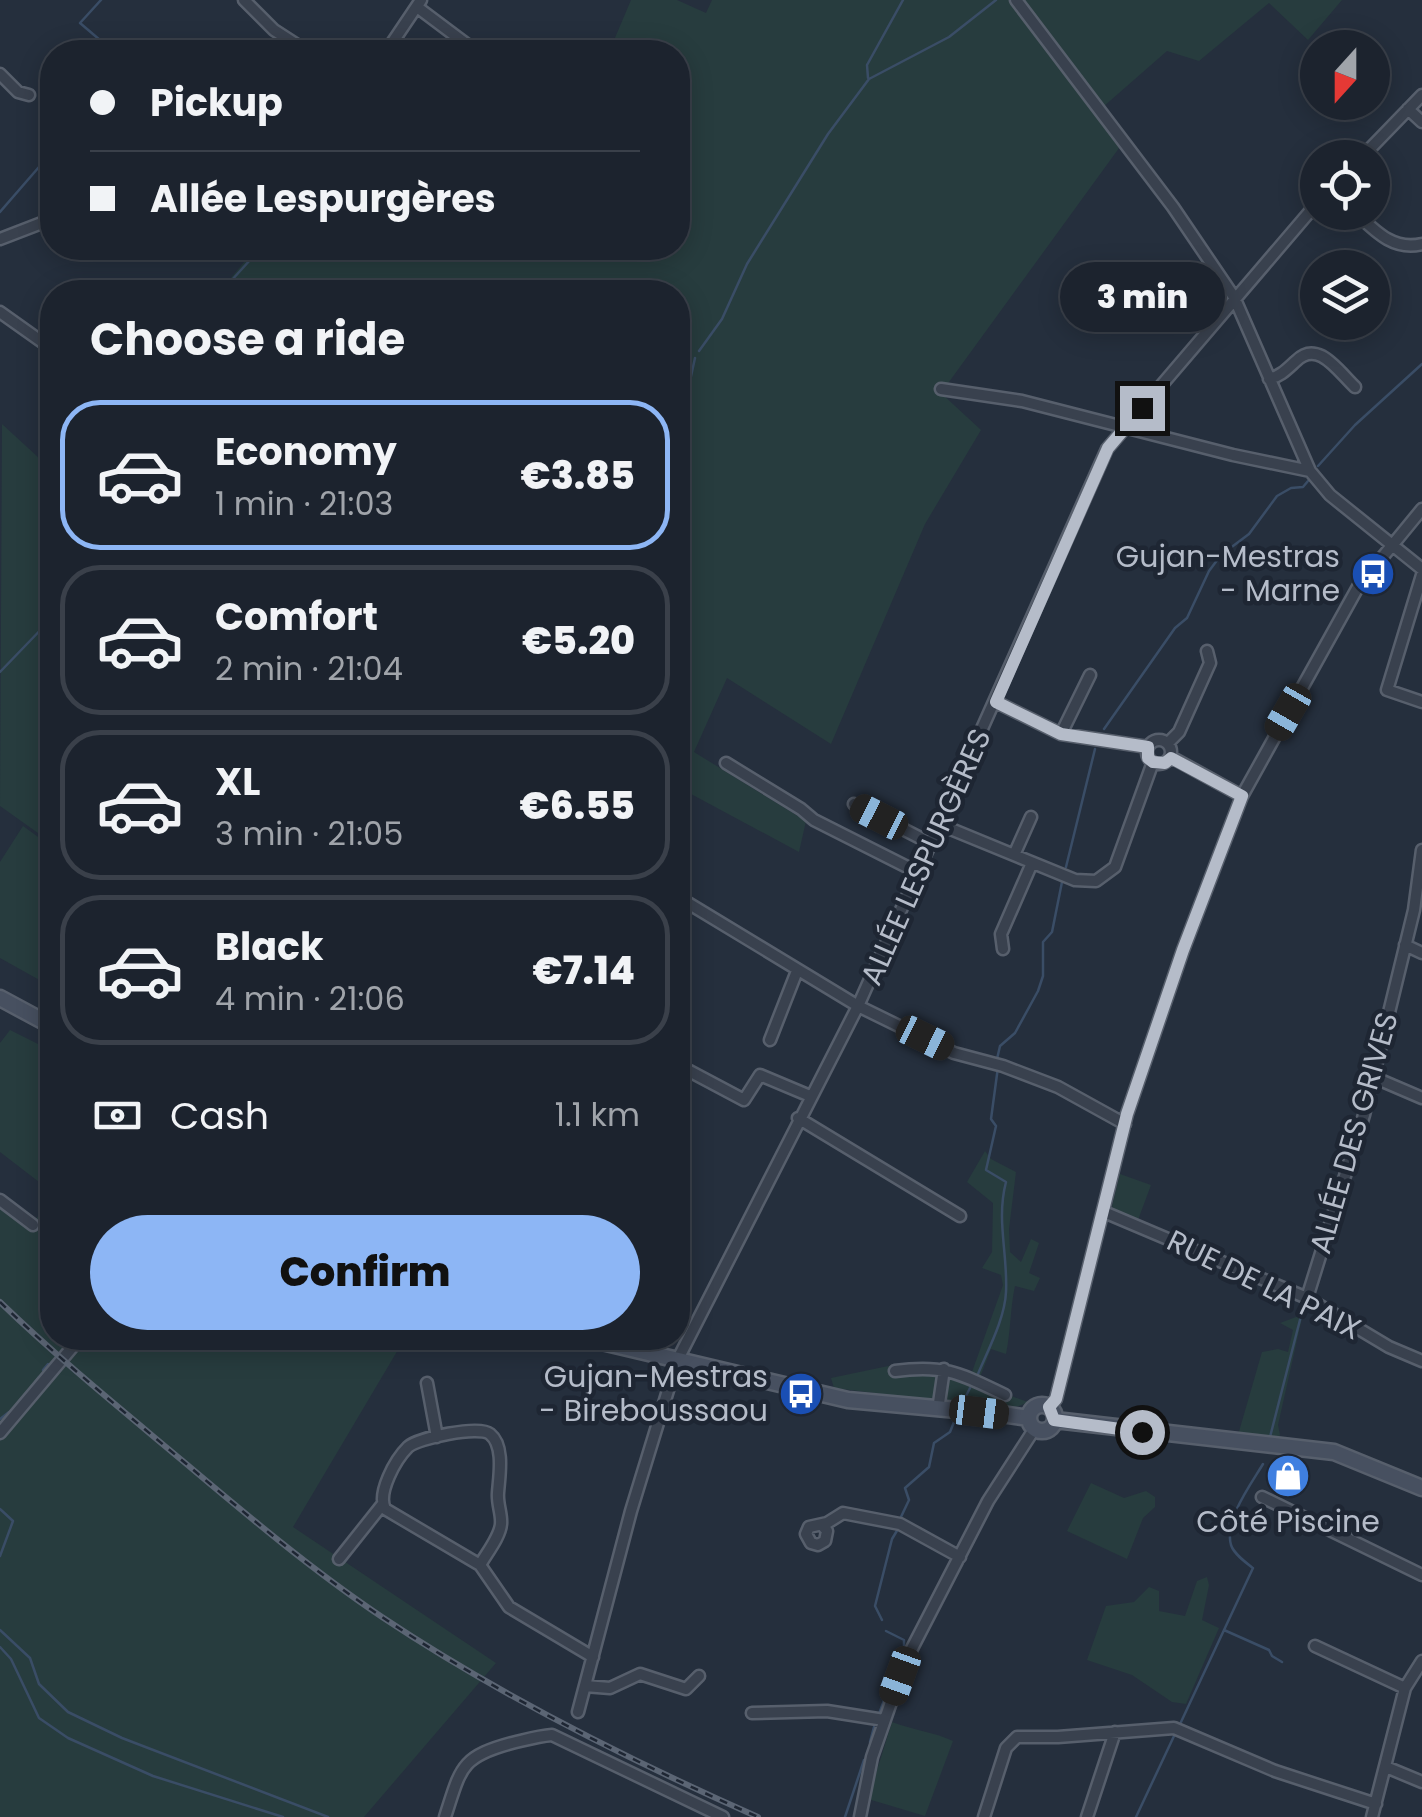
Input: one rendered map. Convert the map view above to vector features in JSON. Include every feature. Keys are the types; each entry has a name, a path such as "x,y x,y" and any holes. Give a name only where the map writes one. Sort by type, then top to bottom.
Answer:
{"main road":[{"path":"0,998 40,1020"},
{"path":"633,1350 819,1392 843,1391 979,1412 1047,1430 1052,1414"},
{"path":"1032,1423 1034,1408 1052,1414 1334,1452 1422,1488"}],"street":[{"path":"244,0 289,40"},
{"path":"1016,0 1173,206 1234,296 1310,471 1330,494 1422,572 1387,690 1422,702"},
{"path":"394,40 419,4 462,40"},
{"path":"0,74 18,92 29,95"},
{"path":"1378,140 1422,94"},
{"path":"1408,109 1422,122"},
{"name":"ALLÉE LESPURGÈRES","path":"690,1335 858,1006 1108,448 1300,222"},
{"path":"0,239 40,224"},
{"path":"1376,230 1404,246 1422,244"},
{"path":"0,312 40,340"},
{"path":"1269,380 1280,377 1311,351 1320,354 1355,387"},
{"path":"941,388 1022,400 1310,471"},
{"path":"1052,1414 1125,1124 1182,953 1242,796 1358,587 1422,510"},
{"path":"1168,743 1179,732 1210,663 1207,651"},
{"path":"1061,734 1090,675"},
{"path":"996,702 1061,734 1148,747"},
{"path":"1155,740 1168,743 1171,758 1165,763 1148,758 1148,747 1155,740"},
{"path":"1171,758 1242,796"},
{"path":"940,825 1064,876 1096,880 1115,867 1153,762"},
{"path":"726,763 814,820 919,873"},
{"path":"854,804 932,844"},
{"path":"1014,856 1031,817"},
{"name":"ALLÉE DES GRIVES","path":"1306,1298 1373,1077 1414,910 1422,850"},
{"path":"1004,950 1001,934 1032,863"},
{"path":"690,904 858,1006 954,1053 1058,1087 1125,1124"},
{"path":"1405,945 1422,953"},
{"path":"770,1040 797,971"},
{"path":"690,1072 744,1100 760,1075 810,1096"},
{"path":"1373,1077 1422,1098"},
{"path":"798,1118 960,1216"},
{"path":"0,1200 33,1225"},
{"name":"RUE DE LA PAIX","path":"1104,1212 1306,1298 1388,1346 1422,1361"},
{"path":"0,1433 70,1350"},
{"name":"ALLÉE LESPURGÈRES","path":"578,1712 635,1498 682,1350"},
{"path":"895,1371 926,1366 944,1369 1004,1395"},
{"path":"939,1407 944,1369"},
{"path":"427,1383 437,1437"},
{"path":"860,1817 872,1756 904,1662 1032,1423"},
{"path":"480,1565 502,1524 497,1498 501,1469 494,1440 478,1429 416,1442 404,1452 382,1492 382,1505 388,1514 480,1565 509,1608 592,1658"},
{"path":"1262,1497 1422,1575"},
{"path":"339,1559 382,1505"},
{"path":"822,1525 843,1513 900,1524 960,1557"},
{"path":"1315,1646 1405,1688"},
{"path":"1372,1817 1405,1688 1422,1660"},
{"path":"585,1686 610,1688 640,1674 686,1688 699,1676"},
{"path":"752,1713 827,1712 884,1720"},
{"path":"984,1817 1006,1748 1017,1737 1174,1728 1274,1770 1376,1804"},
{"path":"1086,1817 1115,1732"},
{"path":"445,1817 461,1774 475,1756 552,1735 723,1817"},
{"path":"1386,1767 1422,1782"}],"green space":[{"path":"631,0 677,0 706,13 712,0 1342,0 1316,30 1300,32 1269,3 1199,61 1167,51 1103,107 1122,144 941,393 981,430 925,524 831,744 727,678 694,752 806,821 799,852 690,793 690,280 229,280 246,260 690,260 690,40 614,40"},
{"path":"2,424 40,459 40,834 0,806"},
{"path":"23,826 40,838 40,980 0,958 0,862"},
{"path":"10,1030 40,1045 40,1183 0,1152 0,1043"},
{"path":"985,1151 991,1159 1016,1172 1010,1252 1021,1262 1031,1239 1039,1243 1029,1273 1040,1278 1034,1291 1015,1286 1006,1354 991,1349 980,1377 972,1372 1003,1285 1001,1275 982,1268 992,1252 993,1203 967,1182"},
{"path":"1120,1174 1151,1185 1138,1220 1116,1213 1112,1206"},
{"path":"0,1196 35,1220 40,1214 40,1350 398,1350 293,1527 496,1663 364,1817 0,1817"},
{"path":"1302,1318 1278,1425 1280,1435 1238,1435 1262,1352 1288,1352 1293,1330 1280,1323"},
{"path":"893,1365 896,1376 927,1372 936,1375 935,1395 930,1400 834,1388 831,1378"},
{"path":"950,1377 1002,1398 1011,1396 1028,1402 999,1409 948,1401 944,1398"},
{"path":"1091,1483 1124,1498 1146,1491 1155,1497 1155,1507 1143,1518 1127,1559 1067,1531"},
{"path":"1207,1577 1202,1620 1219,1628 1186,1704 1172,1702 1132,1675 1087,1660 1106,1606 1134,1602 1149,1587 1159,1591 1159,1611 1185,1616 1197,1581"},
{"path":"892,1722 953,1741 925,1816 868,1799"}],"waterway":[{"path":"100,40 80,23 101,0"},
{"path":"868,78 867,65 903,0"},
{"path":"699,351 722,319 747,264 828,134 869,79 949,37 996,0"},
{"path":"0,212 40,166"},
{"path":"232,280 250,260"},
{"path":"690,381 695,358"},
{"path":"1318,466 1355,425 1422,364"},
{"path":"1104,729 1175,628 1187,618 1221,555 1249,534 1277,496 1303,487 1308,481"},
{"path":"0,672 40,630"},
{"path":"1066,867 1095,749"},
{"path":"997,1059 1000,1046 1015,1033 1038,991 1043,976 1043,942 1052,932 1062,882"},
{"path":"978,1374 999,1323 1006,1292 1002,1210 1006,1182 986,1170 996,1126 991,1119 998,1067"},
{"path":"1270,1437 1302,1312"},
{"path":"43,1370 48,1364"},
{"path":"30,1389 39,1377"},
{"path":"964,1400 970,1388"},
{"path":"14,1408 26,1394"},
{"path":"0,1419 9,1412"},
{"path":"900,1519 909,1500 905,1488 929,1467 934,1443 950,1432 956,1417"},
{"path":"1181,1722 1253,1568 1235,1552 1230,1535 1240,1503 1263,1464"},
{"path":"0,1509 13,1521 0,1556"},
{"path":"882,1620 875,1606 898,1529"},
{"path":"0,1630 30,1658 39,1684 68,1712 122,1738 328,1817"},
{"path":"1224,1630 1269,1650 1282,1662"},
{"path":"886,1631 904,1640 904,1646"},
{"path":"0,1647 11,1659 39,1718 68,1738 153,1776 283,1817"},
{"path":"879,1714 893,1676"},
{"path":"870,1742 874,1727"},
{"path":"1136,1817 1174,1736"},
{"path":"845,1817 864,1760"}],"railway":[{"path":"0,1302 40,1339"},
{"path":"52,1350 256,1522 382,1617 566,1725 758,1817"}],"place":[{"name":"Gujan-Mestras - Marne","path":"1373,574"},
{"name":"Gujan-Mestras - Bireboussaou","path":"801,1394"},
{"name":"Côté Piscine","path":"1288,1476"}],"route":[{"path":"1142,408 1108,448 996,702 1061,734 1148,747 1148,758 1153,762 1165,763 1171,758 1242,796 1183,950 1127,1114 1056,1399 1049,1407 1054,1420 1142,1432"}]}
